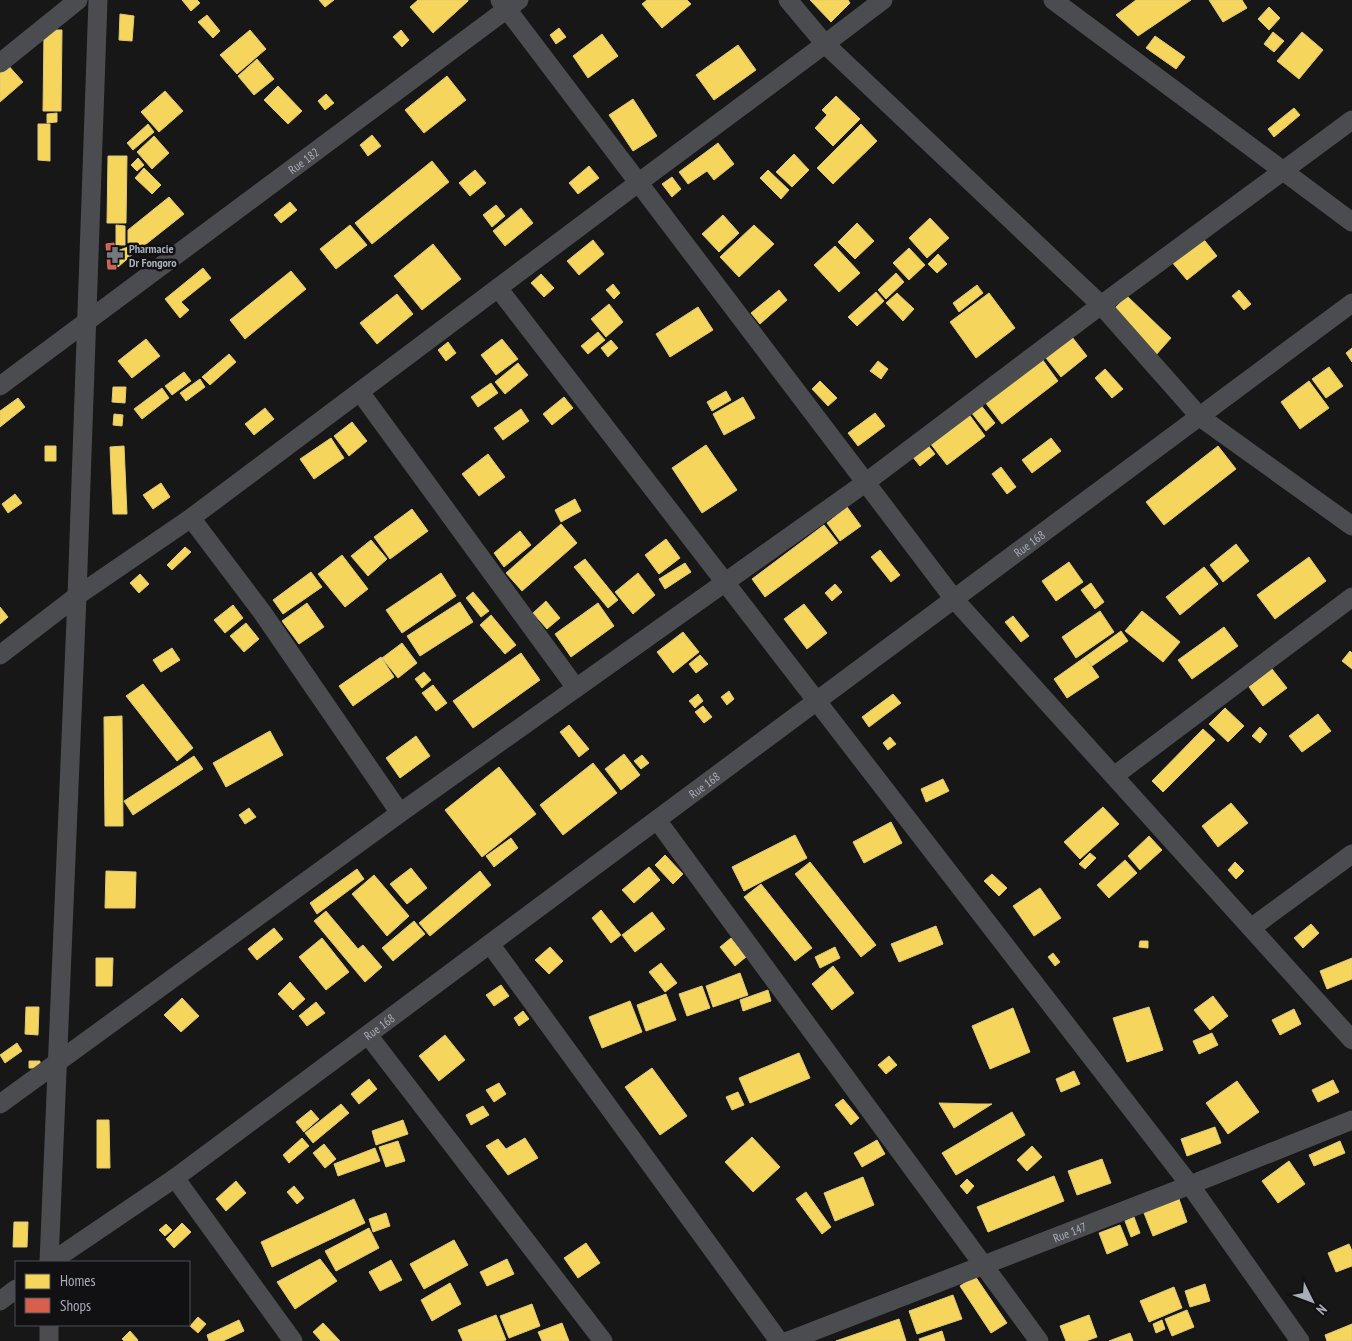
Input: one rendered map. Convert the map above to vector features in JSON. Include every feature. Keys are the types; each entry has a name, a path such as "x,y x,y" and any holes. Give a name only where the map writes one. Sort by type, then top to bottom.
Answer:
{"street":[{"path":"0,63 78,0"},
{"path":"50,1261 77,596 98,0"},
{"path":"788,0 825,44 1101,305 1200,416 1352,526"},
{"path":"0,656 77,596 191,518 883,0"},
{"path":"1053,0 1352,222"},
{"path":"508,3 638,183 954,600 1352,1040"},
{"name":"Rue 182","path":"0,386 508,3"},
{"path":"0,1104 400,813 865,483 1282,170 1352,120"},
{"path":"498,288 1190,1185 1300,1341"},
{"name":"Rue 168","path":"51,1261 175,1178 1352,303"},
{"path":"360,392 576,688"},
{"path":"191,518 262,612 400,813"},
{"path":"1114,776 1352,597"},
{"path":"658,820 1039,1341"},
{"path":"1251,928 1352,854"},
{"path":"490,944 779,1341"},
{"path":"368,1035 602,1341"},
{"name":"Rue 147","path":"788,1341 1352,1120"},
{"path":"175,1178 293,1341"},
{"path":"0,1301 15,1289"},
{"path":"48,1341 49,1326"}],"building: Homes":[{"path":"182,0 197,0 200,3 191,11"},
{"path":"319,0 334,0 325,7"},
{"path":"418,0 468,1 433,33 410,7"},
{"path":"647,0 687,0 691,4 662,28 642,4"},
{"path":"810,0 848,0 850,3 831,22"},
{"path":"1136,0 1191,0 1138,36 1116,15"},
{"path":"1209,0 1242,0 1247,8 1223,22"},
{"path":"1269,7 1280,18 1269,30 1258,19"},
{"path":"120,14 134,16 132,41 119,40"},
{"path":"207,15 220,31 213,38 198,22"},
{"path":"559,28 566,37 556,44 550,35"},
{"path":"44,30 62,30 61,111 43,111"},
{"path":"250,30 266,49 237,74 220,55"},
{"path":"401,30 409,40 402,47 393,37"},
{"path":"1273,32 1284,41 1274,52 1264,44"},
{"path":"1302,32 1323,50 1299,79 1277,61"},
{"path":"602,34 618,56 588,78 573,56"},
{"path":"1155,36 1185,57 1176,69 1146,48"},
{"path":"738,45 756,70 714,100 696,75"},
{"path":"257,59 274,79 254,95 238,76"},
{"path":"7,64 23,82 0,102 0,70"},
{"path":"447,76 466,100 424,133 405,110"},
{"path":"278,86 302,111 288,124 264,100"},
{"path":"165,91 183,111 159,132 141,112"},
{"path":"326,94 334,103 325,110 318,101"},
{"path":"836,96 860,119 833,146 815,128 827,115 822,110"},
{"path":"633,99 657,136 633,151 609,115"},
{"path":"1294,108 1300,115 1274,137 1268,129"},
{"path":"57,113 57,122 47,123 47,114"},
{"path":"38,124 50,124 50,161 38,160"},
{"path":"148,124 154,132 133,150 127,143"},
{"path":"861,124 877,141 833,184 817,168"},
{"path":"372,135 381,146 368,156 360,145"},
{"path":"154,136 169,153 152,169 137,152"},
{"path":"718,143 734,164 714,180 707,171 688,184 679,172"},
{"path":"794,154 809,170 792,187 776,172"},
{"path":"108,156 127,156 126,223 107,223"},
{"path":"138,158 144,165 137,171 131,165"},
{"path":"432,161 449,182 372,244 355,223"},
{"path":"589,166 599,178 578,194 569,183"},
{"path":"144,168 161,185 152,194 135,178"},
{"path":"475,170 486,183 470,196 459,183"},
{"path":"768,170 789,190 781,199 760,178"},
{"path":"672,177 681,189 672,197 662,184"},
{"path":"169,197 184,214 136,252 128,243 128,230"},
{"path":"290,202 297,210 281,223 274,215"},
{"path":"496,205 505,216 492,227 483,215"},
{"path":"521,208 533,223 505,246 493,231"},
{"path":"723,215 739,233 719,252 702,234"},
{"path":"930,218 949,238 927,258 909,238"},
{"path":"857,223 874,241 855,259 838,242"},
{"path":"116,225 125,226 125,245 116,245"},
{"path":"350,225 367,245 336,269 320,249"},
{"path":"754,225 774,244 739,277 720,257"},
{"path":"1201,236 1217,256 1187,280 1171,261"},
{"path":"593,240 604,254 579,275 567,261"},
{"path":"433,244 461,279 422,310 394,276"},
{"path":"835,246 860,273 839,292 814,265"},
{"path":"128,247 133,254 118,267 117,251"},
{"path":"909,248 925,265 909,280 893,263"},
{"path":"938,254 947,264 937,273 928,264"},
{"path":"203,268 211,278 181,302 189,310 180,318 165,299"},
{"path":"291,271 306,289 245,339 230,320"},
{"path":"896,273 904,282 886,299 878,290"},
{"path":"541,274 554,288 544,297 531,283"},
{"path":"613,284 620,293 614,299 606,290"},
{"path":"977,285 983,293 959,312 953,303"},
{"path":"779,290 787,300 760,324 751,313"},
{"path":"1239,290 1251,304 1244,310 1232,296"},
{"path":"876,292 884,301 857,326 848,317"},
{"path":"897,293 914,309 903,321 886,303"},
{"path":"989,293 1015,328 976,358 950,322"},
{"path":"397,294 413,314 377,344 360,323"},
{"path":"1127,296 1171,338 1155,356 1110,313"},
{"path":"609,304 623,322 606,337 591,319"},
{"path":"698,307 713,330 670,357 656,334"},
{"path":"598,332 605,340 588,354 581,346"},
{"path":"1072,337 1087,356 1061,377 1046,358"},
{"path":"146,339 160,356 132,378 118,361"},
{"path":"502,339 518,359 496,375 481,355"},
{"path":"611,340 618,348 608,357 601,348"},
{"path":"448,342 456,353 446,361 438,350"},
{"path":"1352,348 1352,362 1346,353"},
{"path":"229,354 236,362 210,385 202,377"},
{"path":"1042,359 1058,381 1002,424 985,402"},
{"path":"878,361 888,369 881,379 870,371"},
{"path":"518,363 528,375 505,394 495,382"},
{"path":"1329,367 1343,386 1326,398 1312,379"},
{"path":"1105,369 1123,389 1112,398 1095,378"},
{"path":"184,372 191,381 172,395 165,386"},
{"path":"200,379 205,387 186,401 180,393"},
{"path":"820,381 837,398 828,406 812,389"},
{"path":"1309,381 1329,408 1300,429 1281,402"},
{"path":"491,383 498,393 478,407 471,397"},
{"path":"113,387 126,387 125,403 112,402"},
{"path":"162,388 169,398 142,419 134,409"},
{"path":"726,391 731,400 712,411 707,402"},
{"path":"564,397 573,408 552,425 543,414"},
{"path":"743,397 755,418 724,435 713,414"},
{"path":"18,398 25,407 0,427 0,411"},
{"path":"980,404 995,423 986,431 971,412"},
{"path":"265,408 274,419 254,435 245,424"},
{"path":"521,409 529,421 503,440 494,428"},
{"path":"875,413 885,426 858,446 848,433"},
{"path":"968,413 985,436 947,465 930,443"},
{"path":"114,414 123,415 122,426 113,425"},
{"path":"352,422 367,441 349,456 334,436"},
{"path":"331,438 344,458 314,479 300,459"},
{"path":"1051,438 1061,451 1032,473 1022,460"},
{"path":"927,444 935,454 920,466 912,456"},
{"path":"706,445 737,490 702,513 672,468"},
{"path":"45,446 56,446 56,461 45,461"},
{"path":"124,446 127,514 113,514 110,447"},
{"path":"1218,446 1236,469 1164,525 1146,502"},
{"path":"488,454 505,477 479,496 462,474"},
{"path":"1001,467 1016,487 1007,494 992,474"},
{"path":"161,483 170,497 153,509 143,495"},
{"path":"15,494 22,503 8,513 2,504"},
{"path":"575,499 581,511 561,522 555,510"},
{"path":"847,507 861,526 840,541 827,523"},
{"path":"412,509 428,531 390,559 374,537"},
{"path":"561,524 577,543 522,591 506,573"},
{"path":"824,525 838,543 765,597 752,579"},
{"path":"520,531 531,545 504,567 494,553"},
{"path":"666,539 680,558 659,574 645,555"},
{"path":"371,540 387,559 368,576 351,556"},
{"path":"1236,544 1249,561 1223,582 1210,565"},
{"path":"185,547 191,552 172,570 167,565"},
{"path":"880,550 900,575 891,582 871,557"},
{"path":"342,555 368,589 345,607 318,574"},
{"path":"1309,557 1326,581 1275,619 1257,595"},
{"path":"585,559 618,600 608,608 574,567"},
{"path":"1069,562 1083,582 1056,601 1042,581"},
{"path":"685,563 691,572 665,589 659,579"},
{"path":"1204,567 1218,584 1180,615 1166,597"},
{"path":"311,572 322,587 283,614 273,600"},
{"path":"441,573 456,596 402,633 386,610"},
{"path":"638,573 655,595 633,614 615,592"},
{"path":"140,574 149,584 139,593 130,583"},
{"path":"1091,583 1104,602 1095,609 1081,590"},
{"path":"835,584 842,592 832,601 825,593"},
{"path":"473,592 489,611 481,617 466,598"},
{"path":"546,601 560,618 547,629 533,613"},
{"path":"460,602 473,622 420,656 407,636"},
{"path":"307,603 324,627 299,644 282,621"},
{"path":"598,603 614,626 571,657 555,634"},
{"path":"804,604 827,633 807,649 784,619"},
{"path":"233,605 243,618 225,633 214,620"},
{"path":"0,607 8,617 0,624"},
{"path":"1100,611 1114,632 1076,658 1062,637"},
{"path":"1142,611 1180,642 1163,662 1125,631"},
{"path":"491,615 516,645 505,654 480,625"},
{"path":"1013,616 1029,636 1021,642 1005,622"},
{"path":"246,623 259,639 244,652 230,636"},
{"path":"1224,627 1238,646 1192,679 1178,660"},
{"path":"1121,631 1128,641 1092,666 1085,657"},
{"path":"683,632 699,652 673,673 657,652"},
{"path":"402,643 417,663 398,678 382,658"},
{"path":"172,648 180,660 161,672 153,660"},
{"path":"1350,651 1352,653 1352,669 1342,661"},
{"path":"521,653 540,680 473,728 453,701"},
{"path":"700,655 708,664 696,673 689,664"},
{"path":"381,657 394,677 353,706 339,686"},
{"path":"1085,657 1099,677 1067,698 1054,679"},
{"path":"1272,669 1287,688 1263,706 1249,687"},
{"path":"424,672 431,680 422,688 415,679"},
{"path":"143,684 193,748 177,761 126,696"},
{"path":"433,685 447,703 436,711 422,693"},
{"path":"729,691 734,699 727,705 721,697"},
{"path":"698,694 703,701 695,708 689,701"},
{"path":"893,694 901,703 869,727 862,717"},
{"path":"703,706 712,717 704,723 695,712"},
{"path":"1225,708 1244,726 1228,742 1209,724"},
{"path":"1318,714 1331,731 1302,752 1289,736"},
{"path":"122,716 123,826 105,826 104,717"},
{"path":"569,725 589,749 579,757 560,732"},
{"path":"1260,727 1267,734 1260,743 1252,736"},
{"path":"1203,729 1215,740 1163,792 1152,781"},
{"path":"270,731 283,755 226,787 213,763"},
{"path":"416,736 430,756 400,778 386,758"},
{"path":"890,737 896,744 888,750 883,743"},
{"path":"624,754 640,775 621,790 605,769"},
{"path":"642,755 649,763 641,769 634,761"},
{"path":"194,756 203,769 133,815 124,801"},
{"path":"593,763 617,793 563,835 540,805"},
{"path":"499,767 536,814 482,857 445,810"},
{"path":"943,779 949,791 926,802 921,789"},
{"path":"1231,803 1248,823 1218,847 1202,826"},
{"path":"1103,807 1119,824 1080,859 1064,842"},
{"path":"249,808 256,817 245,824 239,815"},
{"path":"891,822 902,843 864,863 853,842"},
{"path":"795,835 807,858 744,891 732,867"},
{"path":"1149,836 1162,850 1140,870 1128,856"},
{"path":"511,838 518,848 494,867 486,856"},
{"path":"1090,853 1096,858 1085,869 1079,864"},
{"path":"665,855 683,874 673,884 655,865"},
{"path":"1125,860 1137,873 1109,898 1097,885"},
{"path":"810,862 876,945 861,957 795,874"},
{"path":"1235,862 1244,871 1236,879 1228,870"},
{"path":"649,867 660,880 634,903 622,890"},
{"path":"411,868 427,888 407,904 390,884"},
{"path":"357,869 364,879 317,914 310,903"},
{"path":"106,871 136,872 135,908 105,908"},
{"path":"480,871 491,885 430,936 419,923"},
{"path":"992,874 1007,888 999,896 984,881"},
{"path":"374,875 409,916 387,936 352,894"},
{"path":"761,884 812,948 795,961 744,897"},
{"path":"1040,888 1061,918 1034,936 1013,906"},
{"path":"601,910 621,935 611,943 592,918"},
{"path":"326,911 358,949 363,945 382,967 365,982 314,921"},
{"path":"652,912 665,929 635,952 622,935"},
{"path":"414,921 425,934 393,961 382,948"},
{"path":"1311,924 1319,933 1303,948 1294,938"},
{"path":"936,926 943,944 899,962 891,944"},
{"path":"274,928 283,939 257,960 248,949"},
{"path":"322,938 349,972 326,990 299,957"},
{"path":"731,938 746,957 735,966 720,947"},
{"path":"1140,941 1148,941 1148,948 1139,947"},
{"path":"550,947 563,961 549,974 535,960"},
{"path":"835,947 840,958 820,968 815,957"},
{"path":"1053,953 1060,962 1055,966 1048,957"},
{"path":"96,958 113,958 112,986 96,986"},
{"path":"1352,958 1352,979 1327,989 1320,971"},
{"path":"661,963 677,983 665,992 649,972"},
{"path":"833,966 854,993 832,1010 812,984"},
{"path":"740,973 748,995 713,1007 706,986"},
{"path":"290,982 305,999 293,1010 278,994"},
{"path":"501,985 509,996 494,1006 486,995"},
{"path":"702,986 710,1008 687,1016 679,994"},
{"path":"768,990 771,1001 743,1011 740,1000"},
{"path":"666,994 676,1020 646,1031 637,1005"},
{"path":"1213,996 1228,1016 1210,1030 1194,1010"},
{"path":"182,998 199,1016 181,1032 164,1015"},
{"path":"630,1001 642,1032 602,1048 589,1017"},
{"path":"316,1002 325,1013 307,1026 299,1016"},
{"path":"26,1007 39,1007 38,1035 25,1034"},
{"path":"1149,1007 1163,1050 1127,1062 1113,1018"},
{"path":"1013,1008 1030,1052 990,1069 972,1026"},
{"path":"1294,1009 1301,1024 1280,1035 1272,1020"},
{"path":"523,1011 529,1019 519,1026 514,1018"},
{"path":"1212,1033 1218,1045 1199,1054 1193,1041"},
{"path":"445,1035 465,1060 439,1081 419,1056"},
{"path":"17,1043 22,1051 5,1063 0,1055"},
{"path":"799,1053 810,1078 750,1103 739,1078"},
{"path":"889,1056 897,1065 886,1074 878,1065"},
{"path":"29,1061 40,1061 40,1068 29,1068"},
{"path":"652,1068 687,1116 660,1135 625,1087"},
{"path":"1074,1071 1080,1084 1061,1092 1056,1079"},
{"path":"369,1079 377,1089 359,1104 351,1094"},
{"path":"1333,1080 1339,1092 1318,1102 1312,1090"},
{"path":"1237,1081 1259,1112 1228,1134 1206,1103"},
{"path":"499,1083 506,1094 494,1102 486,1090"},
{"path":"738,1092 744,1105 732,1110 726,1097"},
{"path":"843,1099 859,1118 851,1125 835,1105"},
{"path":"939,1103 977,1104 992,1104 954,1128"},
{"path":"341,1104 349,1113 313,1143 305,1133"},
{"path":"483,1106 489,1115 471,1125 466,1115"},
{"path":"311,1110 319,1119 304,1132 296,1122"},
{"path":"1012,1112 1025,1135 956,1175 942,1153"},
{"path":"97,1120 109,1120 110,1168 97,1168"},
{"path":"403,1120 408,1134 376,1145 372,1131"},
{"path":"1215,1127 1221,1143 1187,1156 1181,1139"},
{"path":"752,1137 780,1167 753,1192 725,1162"},
{"path":"302,1138 309,1146 289,1163 283,1155"},
{"path":"525,1138 538,1158 508,1175 486,1146 498,1139 506,1149"},
{"path":"877,1140 885,1154 862,1167 854,1153"},
{"path":"398,1141 405,1161 386,1167 379,1147"},
{"path":"1340,1141 1345,1153 1314,1166 1309,1155"},
{"path":"324,1144 336,1159 325,1168 313,1153"},
{"path":"1032,1146 1042,1157 1027,1171 1017,1160"},
{"path":"375,1148 380,1161 338,1176 334,1164"},
{"path":"1102,1159 1111,1183 1077,1195 1068,1171"},
{"path":"1289,1161 1305,1184 1278,1203 1262,1181"},
{"path":"1054,1176 1064,1201 988,1232 977,1207"},
{"path":"863,1177 874,1205 835,1221 824,1193"},
{"path":"967,1179 974,1186 967,1194 960,1186"},
{"path":"236,1181 246,1193 226,1211 216,1199"},
{"path":"294,1186 304,1198 297,1204 287,1192"},
{"path":"806,1192 831,1227 822,1234 796,1199"},
{"path":"354,1199 365,1223 272,1267 261,1242"},
{"path":"1179,1199 1187,1222 1153,1236 1144,1213"},
{"path":"386,1213 390,1226 373,1232 369,1219"},
{"path":"1134,1217 1140,1233 1131,1237 1125,1221"},
{"path":"14,1222 28,1222 27,1247 13,1247"},
{"path":"182,1223 191,1232 174,1248 166,1239"},
{"path":"166,1224 172,1230 165,1236 159,1230"},
{"path":"1120,1225 1128,1245 1107,1254 1099,1233"},
{"path":"369,1228 379,1248 336,1271 325,1251"},
{"path":"454,1240 468,1265 424,1289 410,1264"},
{"path":"586,1243 600,1263 578,1278 564,1258"},
{"path":"1349,1244 1352,1251 1352,1266 1336,1272 1328,1253"},
{"path":"320,1259 337,1281 295,1309 277,1282"},
{"path":"507,1259 514,1274 487,1286 480,1272"},
{"path":"391,1260 402,1280 380,1291 369,1272"},
{"path":"975,1276 1007,1323 991,1333 960,1286"},
{"path":"450,1283 461,1304 432,1321 421,1300"},
{"path":"1205,1284 1210,1301 1190,1307 1185,1291"},
{"path":"1174,1287 1182,1308 1149,1322 1140,1301"},
{"path":"953,1295 962,1319 917,1334 909,1311"},
{"path":"532,1304 540,1326 509,1338 500,1316"},
{"path":"1187,1310 1194,1327 1172,1336 1165,1319"},
{"path":"496,1315 506,1340 463,1341 458,1330"},
{"path":"1089,1315 1097,1337 1086,1341 1066,1341 1060,1326"},
{"path":"198,1317 206,1324 198,1333 190,1326"},
{"path":"899,1319 906,1341 836,1341"},
{"path":"239,1320 244,1331 223,1341 209,1341 207,1335"},
{"path":"1162,1320 1165,1329 1156,1333 1153,1324"},
{"path":"323,1323 340,1341 321,1341 313,1332"},
{"path":"562,1323 569,1341 542,1341 538,1332"},
{"path":"1352,1324 1352,1341 1327,1341 1325,1335"},
{"path":"130,1331 137,1341 124,1341 122,1339"},
{"path":"942,1331 945,1341 920,1341 919,1339"},
{"path":"1130,1333 1133,1341 1109,1341"}],"building: Shops":[{"path":"114,243 116,269 108,269 106,244"}],"place":[{"name":"Pharmacie Dr Fongoro","path":"115,255"}]}
